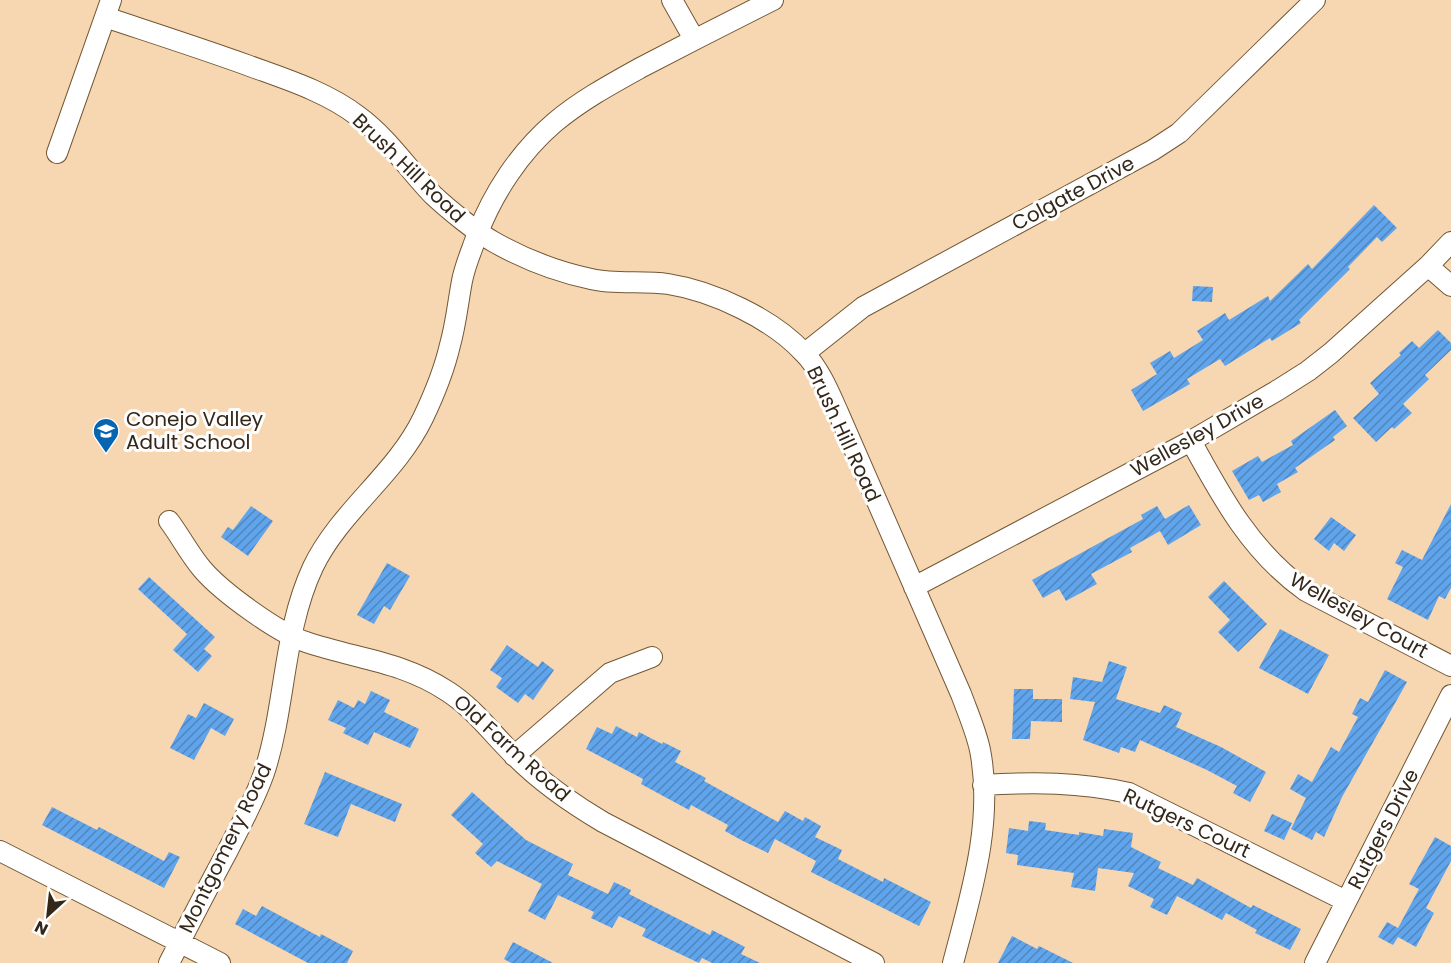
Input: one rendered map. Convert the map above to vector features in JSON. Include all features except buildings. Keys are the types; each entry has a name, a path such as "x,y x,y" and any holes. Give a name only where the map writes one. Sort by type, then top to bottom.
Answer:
{"street":[{"path":"672,0 694,39"},
{"name":"Montgomery Road","path":"169,963 265,772 277,723 295,617 313,568 325,545 343,520 406,446 421,421 440,380 451,345 463,277 478,233 491,203 511,171 538,138 556,121 601,90 694,39 773,0"},
{"name":"Colgate Drive","path":"805,353 863,307 1154,150 1179,133 1316,0"},
{"path":"57,153 108,9"},
{"name":"Brush Hill Road","path":"108,9 291,81 343,106 381,135 434,196 478,233 496,243 557,270 594,280 667,284 711,294 761,320 805,353 830,396 974,727 980,752 983,785 981,849 953,963"},
{"name":"Wellesley Drive","path":"914,587 1191,441 1308,371 1428,266 1451,242"},
{"path":"1428,266 1451,286"},
{"name":"Wellesley Court","path":"1191,441 1240,526 1287,578 1306,591 1451,666"},
{"name":"Old Farm Road","path":"169,521 204,571 222,589 292,637 382,661 431,681 450,693 478,717 514,756 551,789 603,822 874,963"},
{"path":"514,756 610,673 652,657"},
{"name":"Rutgers Drive","path":"1315,963 1451,695"},
{"name":"Rutgers Court","path":"983,785 1028,782 1064,783 1096,786 1129,793 1346,901"},
{"path":"0,850 220,963"}],"place":[{"name":"Conejo Valley Adult School","path":"106,454"}]}
